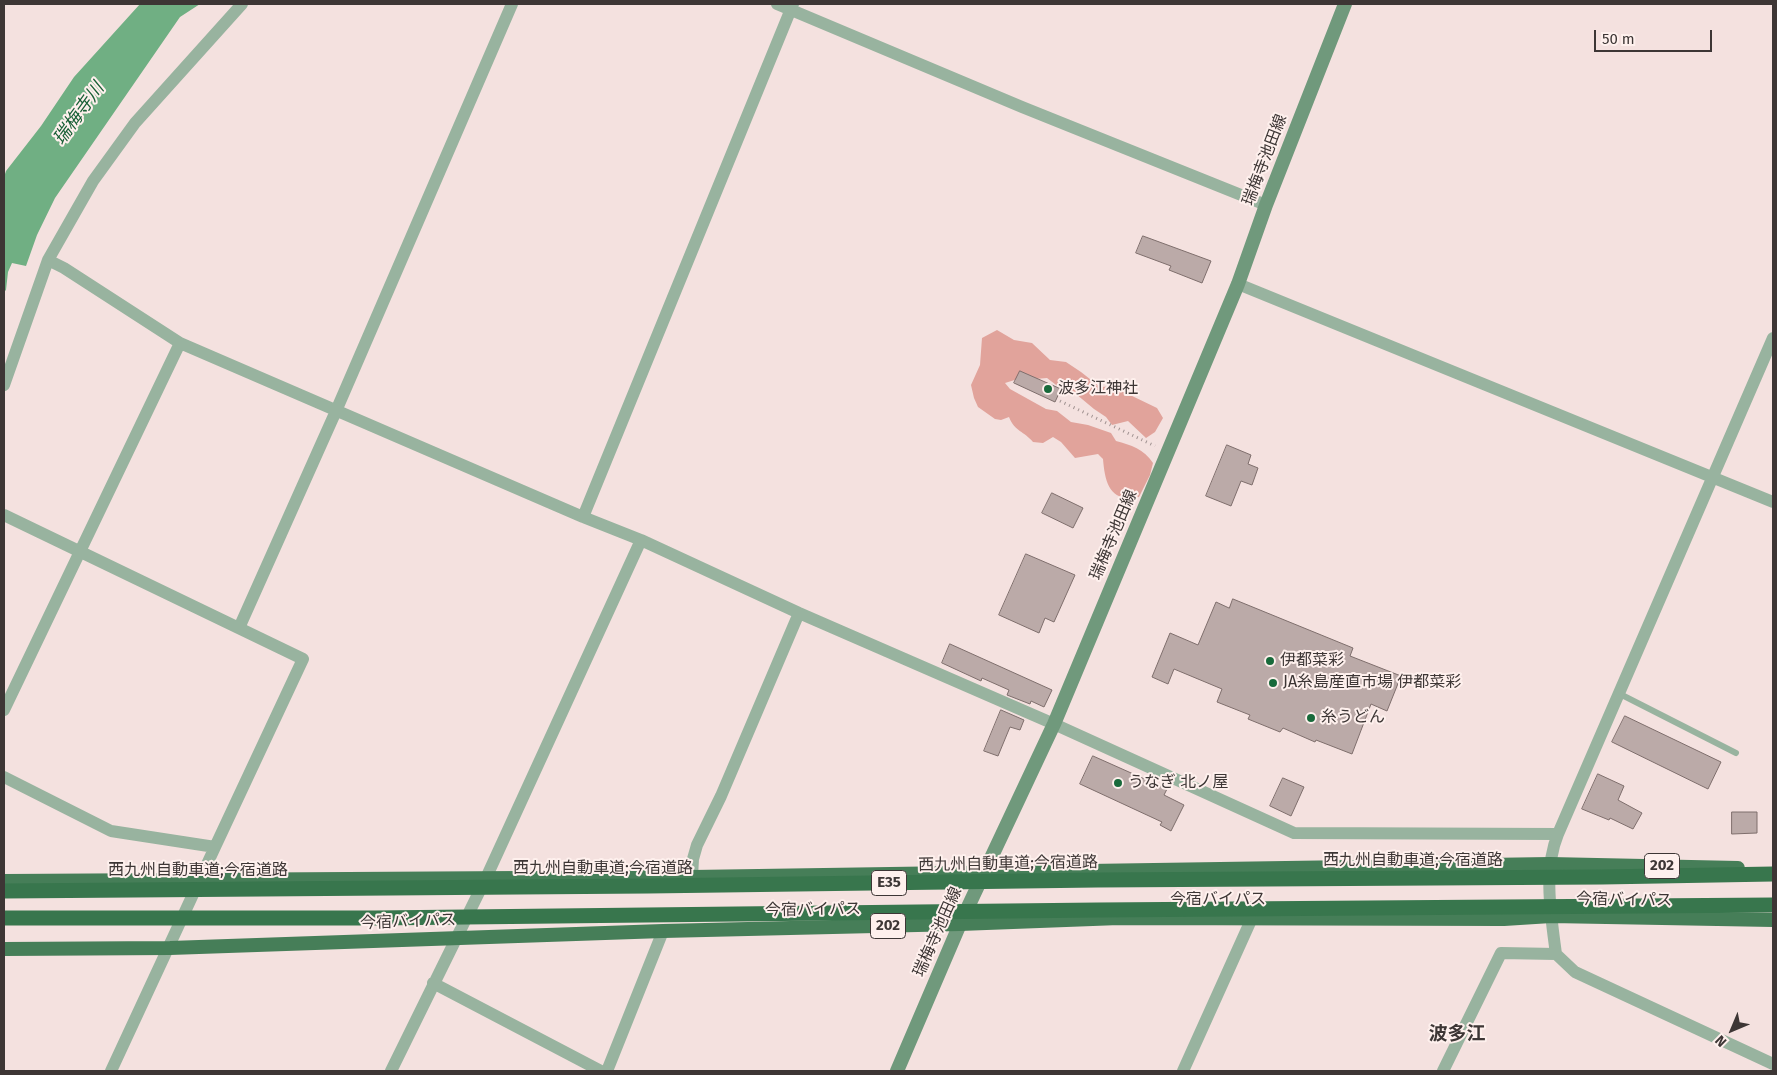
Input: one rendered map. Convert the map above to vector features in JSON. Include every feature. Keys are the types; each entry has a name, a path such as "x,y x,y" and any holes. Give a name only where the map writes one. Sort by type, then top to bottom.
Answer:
{"highway":[{"name":"今宿バイパス","path":"4,881 692,877 1550,864 1773,868"},
{"name":"西九州自動車道;今宿道路","path":"4,891 1097,880 1592,878 1773,874"},
{"name":"E35","path":"4,918 375,918 1773,905"},
{"name":"今宿バイパス","path":"4,949 170,948 1119,918 1504,919 1551,916 1773,920"}],"main road":[{"name":"瑞梅寺池田線","path":"897,1071 960,924 1054,724 1238,284 1266,205 1345,4"}],"street":[{"path":"4,385 48,260 93,181 135,124 242,4"},
{"path":"239,628 336,412 512,4"},
{"path":"777,4 792,7 1022,107 1266,205"},
{"path":"583,517 792,7"},
{"path":"48,260 64,268 180,343 336,412 640,540 799,613 1054,724 1294,833 1558,834"},
{"path":"1238,284 1773,502"},
{"path":"1773,338 1552,848 1550,864 1551,916 1556,954 1575,972 1773,1064"},
{"path":"4,710 180,343"},
{"path":"4,515 303,659 200,879 170,948 111,1071"},
{"path":"391,1071 486,878 640,540"},
{"path":"692,877 693,859 697,845 721,796 799,613"},
{"path":"4,776 112,831 215,847"},
{"path":"1184,1071 1252,918"},
{"path":"607,1071 663,931"},
{"path":"1443,1071 1501,953 1556,954"},
{"path":"433,983 601,1071"}],"lane":[{"path":"1618,693 1736,753"}],"path":[{"path":"1060,401 1156,446"}],"shaded area":[{"path":"997,330 1014,340 1032,343 1050,360 1066,362 1100,387 1120,386 1128,394 1157,408 1163,418 1155,432 1146,438 1128,421 1112,425 1106,417 1076,394 1064,391 1047,378 1035,379 1026,374 1021,378 1005,383 1010,389 1046,409 1057,411 1071,422 1088,425 1111,433 1116,441 1132,446 1146,454 1153,463 1150,475 1139,497 1121,497 1115,494 1105,476 1103,459 1098,454 1075,458 1061,442 1053,437 1043,443 1033,442 1014,426 1009,417 1001,420 995,419 978,407 971,385 980,365 982,338"}],"water":[{"name":"瑞梅寺川","path":"140,4 200,4 180,17 55,198 37,235 26,266 12,263 4,292 4,177 6,171 41,126 74,77"}],"building":[{"path":"1143,236 1211,261 1202,283 1169,270 1171,266 1136,253"},
{"path":"1020,371 1061,389 1055,402 1014,383"},
{"path":"1227,445 1251,455 1248,464 1258,468 1252,485 1241,481 1231,506 1206,496"},
{"path":"1052,493 1083,508 1073,528 1042,513"},
{"path":"1026,554 1075,575 1054,622 1045,618 1039,633 999,615"},
{"name":"伊都菜彩","path":"1233,599 1353,648 1350,656 1401,676 1387,711 1371,704 1352,754 1316,740 1315,742 1283,728 1280,732 1248,719 1250,715 1217,702 1222,689 1174,669 1168,684 1152,677 1170,633 1198,645 1216,602 1229,608"},
{"path":"950,644 1052,690 1044,707 1031,701 1030,704 1007,695 1009,690 982,678 981,681 942,663"},
{"path":"1001,710 1024,720 1020,730 1010,727 998,756 984,751"},
{"path":"1625,716 1721,762 1708,789 1612,742"},
{"path":"1093,756 1167,789 1164,795 1184,805 1171,831 1160,825 1162,822 1080,784"},
{"path":"1598,774 1624,786 1618,800 1642,813 1633,829 1610,818 1609,820 1582,809"},
{"path":"1283,778 1304,787 1291,816 1270,806"},
{"path":"1732,812 1757,812 1757,833 1732,834"}],"place":[{"name":"波多江神社","path":"1048,389"},
{"name":"伊都菜彩","path":"1270,661"},
{"name":"JA糸島産直市場 伊都菜彩","path":"1273,683"},
{"name":"糸うどん","path":"1311,718"},
{"name":"うなぎ 北ノ屋","path":"1118,783"}],"district":[{"name":"波多江","path":"1457,1035"}]}
